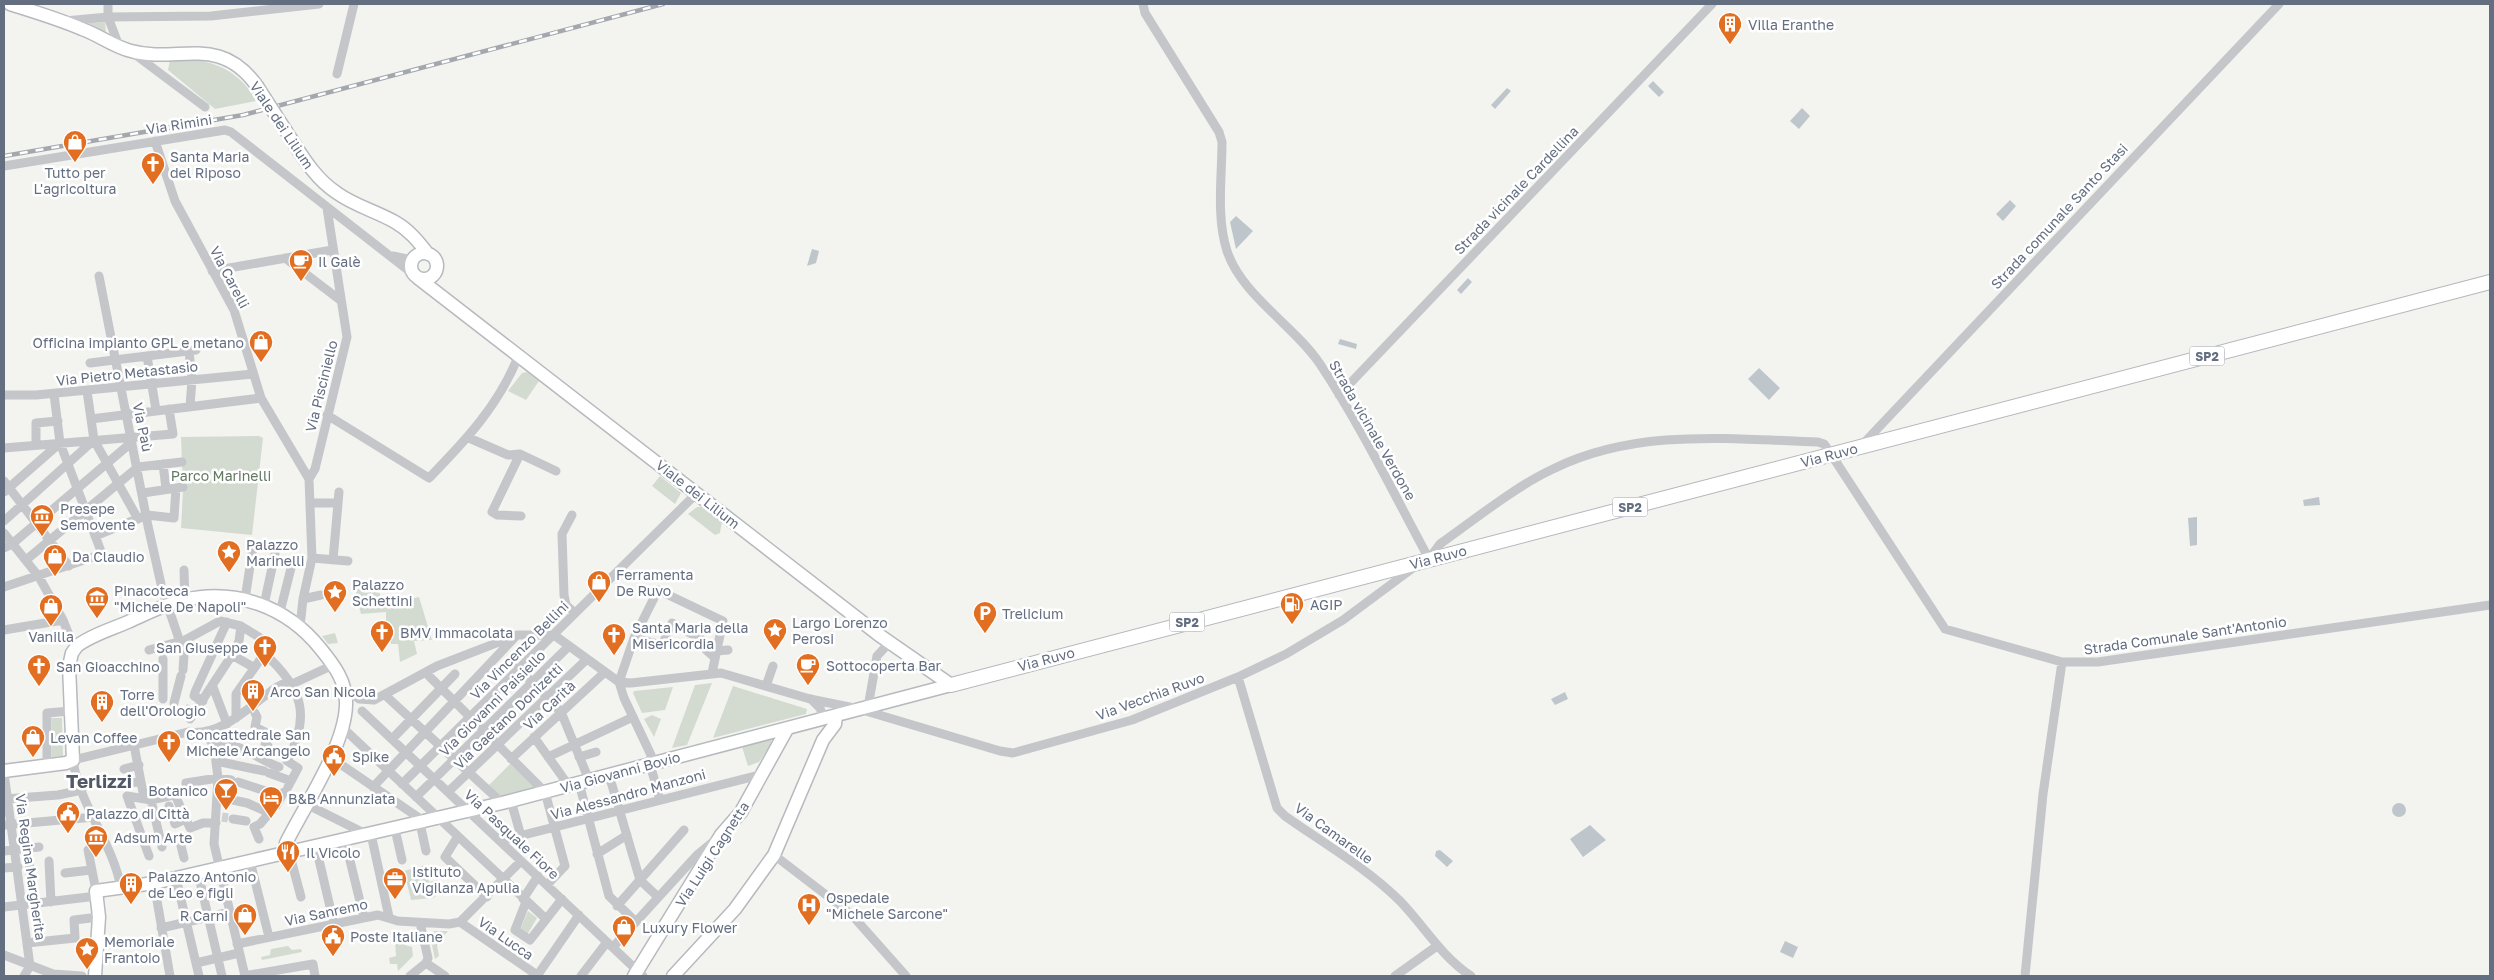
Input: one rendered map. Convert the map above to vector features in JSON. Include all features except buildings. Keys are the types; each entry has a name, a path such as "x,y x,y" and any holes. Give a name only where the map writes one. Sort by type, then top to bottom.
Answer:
{"main road":[{"name":"Viale dei Lilium","path":"10,4 63,21 132,52 201,53 215,56 238,68 257,86 315,174 331,189 358,206 403,228 436,262 434,274 437,287 447,300"},
{"path":"403,228 411,241 413,259 411,269 416,276 427,279 434,274"},
{"path":"413,259 420,254 428,254"},
{"name":"Viale dei Lilium","path":"416,276 890,642 951,684"},
{"name":"Via Ruvo","path":"951,684 2490,282"},
{"path":"4,772 73,760 70,662 77,646 167,604 224,596 245,599 264,605 300,627 335,668 345,688 344,723 330,757 286,843 289,852"},
{"name":"Via Giovanni Bovio","path":"97,894 154,883 468,812 609,775 650,759 786,729 951,684"},
{"path":"673,976 735,909 774,855 823,740 835,724 824,719 823,740"},
{"name":"Via Luigi Cagnetta","path":"638,974 721,835 740,812 763,774 786,729"},
{"path":"95,976 99,918 97,894"}],"street":[{"path":"108,4 108,17 119,46"},
{"path":"63,21 108,17 211,16 319,4"},
{"path":"337,74 354,4"},
{"name":"Strada vicinale Verdone","path":"1142,4 1145,12 1219,132 1222,142 1222,227 1227,251 1238,275 1311,352 1339,395 1426,560"},
{"name":"Strada vicinale Cardellina","path":"1339,395 1712,4"},
{"name":"Strada comunale Santo Stasi","path":"1860,447 2279,4"},
{"path":"132,52 205,107"},
{"name":"Via Rimini","path":"4,166 225,130 231,132 416,276"},
{"name":"Via Carelli","path":"155,141 175,201 234,310 261,398 309,479"},
{"name":"Via Pisciniello","path":"309,479 315,469 347,337 327,208"},
{"name":"Via Rimini","path":"379,249 398,258 413,259"},
{"path":"212,271 332,250"},
{"path":"285,258 340,300"},
{"name":"Via Paù","path":"99,276 162,588 182,641"},
{"path":"90,363 193,351 190,406"},
{"path":"147,356 156,410"},
{"path":"327,415 429,478 469,438 507,384 518,356"},
{"name":"Via Pietro Metastasio","path":"4,395 54,394 253,374"},
{"path":"87,391 94,440 138,519"},
{"path":"4,587 39,577 102,554 60,443 54,394"},
{"path":"91,419 261,398"},
{"path":"4,448 94,440 132,440 174,434 169,409"},
{"path":"36,445 36,423 58,421"},
{"path":"469,438 508,455 520,454 556,471"},
{"name":"Via Vecchia Ruvo","path":"619,682 632,683 721,673 810,699 864,708 1000,751 1013,753 1132,720 1238,677 1286,654 1343,620 1426,560 1440,544 1527,485 1552,469 1587,456 1651,440 1676,438 1818,442 1824,444 1831,454"},
{"path":"4,521 94,440"},
{"path":"8,546 132,440"},
{"path":"60,443 5,487 22,505 69,566"},
{"path":"520,454 492,512 521,516"},
{"name":"Strada Comunale Sant'Antonio","path":"1831,454 1945,629 2062,662 2098,662 2490,605"},
{"path":"26,560 138,467 182,462"},
{"path":"163,464 166,490"},
{"path":"300,627 303,598 312,558 309,479"},
{"path":"95,536 147,515 174,518 179,488 143,493"},
{"path":"333,560 339,492"},
{"name":"Via Vincenzo Bellini","path":"402,784 696,493"},
{"path":"311,503 338,503"},
{"path":"572,515 562,534 562,543 566,605 575,613"},
{"path":"4,533 8,546 26,560 39,577 64,620 71,640 77,646"},
{"path":"245,599 253,547"},
{"path":"264,605 275,554"},
{"path":"312,558 348,561"},
{"path":"281,608 293,560"},
{"path":"184,570 185,600"},
{"path":"308,574 318,576"},
{"path":"619,682 634,638 658,590 723,621 712,674"},
{"path":"303,598 321,595"},
{"path":"4,630 64,620"},
{"path":"149,650 182,641 217,621 241,626 259,637"},
{"path":"227,622 194,696 190,712 203,701 214,686 239,641 241,626"},
{"path":"634,638 662,645 672,623 701,638 706,650 716,654 728,650"},
{"path":"373,787 517,635"},
{"path":"546,919 402,784 344,723 374,700 463,656 517,635 554,635 619,682 650,759 660,800"},
{"path":"174,703 182,673 182,641"},
{"path":"864,708 878,656 890,642"},
{"path":"175,795 190,828 203,823 224,819 260,824 286,789 298,768 286,762 300,733 302,715 283,671 265,654 270,649 267,646"},
{"name":"Via Giovanni Paisiello","path":"416,797 569,646"},
{"path":"160,647 163,658 163,698"},
{"path":"232,655 253,667"},
{"path":"236,718 236,694 262,656"},
{"name":"Via Gaetano Donizetti","path":"448,792 587,659"},
{"path":"2025,976 2043,794 2062,662"},
{"path":"766,686 773,666"},
{"path":"121,888 117,868 82,790 73,760 188,732 205,733 227,724 252,710 277,687 283,684 290,685 335,668"},
{"path":"518,668 561,712 579,757 579,783 609,896 617,906 636,922"},
{"name":"Via Carità","path":"511,759 605,672"},
{"path":"426,673 545,792 565,866 547,885"},
{"path":"392,739 455,674"},
{"name":"Via Camarelle","path":"1238,677 1276,808 1378,882 1400,902 1437,946 1471,976"},
{"path":"214,686 227,724"},
{"path":"345,688 359,699 374,700"},
{"path":"385,695 455,760 506,802 521,836"},
{"path":"194,696 203,701"},
{"path":"810,699 820,708 824,719"},
{"path":"824,719 828,703"},
{"path":"252,710 257,717 255,727 268,734 265,745 268,746 266,752"},
{"path":"47,766 47,714 71,711"},
{"name":"Via Pasquale Fiore","path":"362,711 610,944 638,974"},
{"path":"548,757 632,716"},
{"path":"205,733 214,746 218,778 225,798 224,819 216,851 244,976 313,964 315,976"},
{"path":"534,737 548,757 579,783"},
{"path":"214,746 226,743 236,745 279,767"},
{"path":"134,745 141,782 162,847"},
{"path":"579,757 596,752"},
{"path":"330,757 422,822 426,852"},
{"path":"216,761 267,772 286,789"},
{"path":"124,769 139,765"},
{"name":"Via Regina Margherita","path":"4,772 8,825 18,867 30,966"},
{"name":"Via Alessandro Manzoni","path":"500,841 763,774"},
{"path":"609,775 640,880 658,897"},
{"path":"149,856 127,796 148,799 175,795 187,792 186,783 218,778 286,789"},
{"path":"125,783 141,782"},
{"path":"6,799 58,795 82,790"},
{"path":"225,798 272,810"},
{"path":"306,804 370,835 389,917"},
{"path":"169,806 175,824 186,819"},
{"path":"8,825 95,817"},
{"path":"251,823 259,839"},
{"path":"394,829 402,860"},
{"path":"617,906 684,830"},
{"path":"581,976 610,944 636,922 697,855 721,835"},
{"path":"458,836 445,857 487,897"},
{"path":"597,854 627,836"},
{"path":"345,840 364,918"},
{"path":"180,842 184,858"},
{"path":"316,846 334,924"},
{"path":"4,851 39,847"},
{"path":"4,907 52,902 97,894 88,850"},
{"path":"289,852 301,897"},
{"path":"774,855 851,914 906,976"},
{"path":"460,922 487,897 521,860"},
{"path":"49,861 52,902"},
{"path":"250,861 269,937"},
{"path":"29,863 33,904"},
{"path":"4,868 18,867"},
{"path":"65,873 91,870"},
{"path":"198,873 222,976"},
{"path":"538,876 525,901 514,930 530,940 562,899"},
{"path":"176,878 199,976"},
{"path":"154,883 170,976"},
{"path":"161,928 230,912"},
{"name":"Via Sanremo","path":"196,963 217,958 269,937 378,915 389,917 398,922 460,922"},
{"path":"537,976 579,915"},
{"path":"27,943 75,938 74,920 99,918"},
{"name":"Via Lucca","path":"460,922 537,976"},
{"path":"410,976 426,963 428,958 420,923"},
{"path":"1395,976 1437,946"},
{"path":"4,955 56,975 82,976"},
{"path":"426,963 444,976"},
{"path":"24,976 30,966"}],"green space":[{"path":"105,22 106,33 88,23"},
{"path":"189,59 220,66 228,71 244,83 256,101 215,109 168,70 170,60"},
{"path":"527,372 539,381 526,400 508,391 522,373"},
{"name":"Parco Marinelli","path":"259,436 263,438 252,535 181,528 183,490 181,437"},
{"path":"660,476 681,493 675,504 652,486"},
{"path":"697,507 702,507 722,521 720,533 715,535 688,514"},
{"path":"378,584 382,605 419,597 432,640 414,641 417,654 400,662 398,644 391,644 390,634 386,634 386,612 361,614 355,590"},
{"path":"335,633 338,643 328,644 322,636"},
{"path":"712,683 687,745 672,748 695,685"},
{"path":"733,686 807,709 806,714 713,738"},
{"path":"673,687 665,710 642,713 633,693 634,691"},
{"path":"652,715 661,719 654,737 644,719"},
{"path":"52,718 62,718 63,756 52,757"},
{"path":"771,739 772,743 759,762 748,766 742,747"},
{"path":"511,763 536,788 499,799 487,787"},
{"path":"425,865 429,882 437,880 436,896 433,898 411,900 404,871"},
{"path":"528,911 537,918 527,935 520,930"},
{"path":"434,931 448,931 437,945 439,956 435,959 430,936"},
{"path":"395,942 412,947 413,956 398,971 397,964 390,964 389,958 396,956"},
{"path":"288,946 292,950 301,949 302,952 262,960 261,957 270,955 271,949"}],"shaded area":[{"path":"1653,81 1664,92 1659,97 1648,86"},
{"path":"1507,88 1511,91 1495,109 1491,105"},
{"path":"1802,108 1810,116 1799,129 1790,121"},
{"path":"2010,200 2016,206 2003,221 1996,214"},
{"path":"1236,216 1253,231 1236,249 1230,222"},
{"path":"812,249 819,251 816,263 807,266"},
{"path":"1468,278 1472,282 1461,294 1457,290"},
{"path":"1340,339 1357,344 1356,349 1338,344"},
{"path":"1759,368 1780,388 1769,400 1748,379"},
{"path":"2319,497 2320,505 2304,506 2303,500"},
{"path":"2197,517 2197,545 2190,546 2188,518"},
{"path":"1565,692 1568,699 1555,705 1551,699"},
{"path":"2396,803 2402,803 2406,810 2402,817 2396,817 2392,813 2392,807"},
{"path":"1590,825 1606,840 1583,857 1570,839"},
{"path":"1440,850 1453,861 1447,867 1435,856 1436,851"},
{"path":"1785,941 1798,947 1793,958 1780,952"}],"tunnel":[{"path":"189,710 191,706"},
{"path":"222,817 228,818"}],"railway":[{"path":"4,156 243,115 663,4"}],"place":[{"name":"Villa Eranthe","path":"1730,45"},
{"name":"Tutto per L'agricoltura","path":"75,163"},
{"name":"Santa Maria del Riposo","path":"153,185"},
{"name":"Il Galè","path":"301,282"},
{"name":"Officina impianto GPL e metano","path":"261,363"},
{"name":"Presepe Semovente","path":"42,537"},
{"name":"Palazzo Marinelli","path":"229,573"},
{"name":"Da Claudio","path":"55,577"},
{"name":"Ferramenta De Ruvo","path":"599,603"},
{"name":"Palazzo Schettini","path":"335,613"},
{"name":"Pinacoteca \"Michele De Napoli\"","path":"97,619"},
{"name":"AGIP","path":"1292,625"},
{"name":"Vanilla","path":"51,627"},
{"name":"Trelicium","path":"985,634"},
{"name":"Largo Lorenzo Perosi","path":"775,651"},
{"name":"BMV Immacolata","path":"382,653"},
{"name":"Santa Maria della Misericordia","path":"614,656"},
{"name":"San Giuseppe","path":"265,668"},
{"name":"Sottocoperta Bar","path":"808,686"},
{"name":"San Gioacchino","path":"39,687"},
{"name":"Arco San Nicola","path":"253,712"},
{"name":"Torre dell'Orologio","path":"102,723"},
{"name":"Levan Coffee","path":"33,758"},
{"name":"Concattedrale San Michele Arcangelo","path":"169,763"},
{"name":"Spike","path":"334,777"},
{"name":"Botanico","path":"226,811"},
{"name":"B&B Annunziata","path":"271,819"},
{"name":"Palazzo di Città","path":"68,834"},
{"name":"Adsum Arte","path":"96,858"},
{"name":"Il Vicolo","path":"288,873"},
{"name":"Istituto Vigilanza Apulia","path":"395,900"},
{"name":"Palazzo Antonio de Leo e figli","path":"131,905"},
{"name":"Ospedale \"Michele Sarcone\"","path":"809,926"},
{"name":"R Carni","path":"245,936"},
{"name":"Luxury Flower","path":"624,948"},
{"name":"Poste Italiane","path":"333,957"},
{"name":"Memoriale Frantoio","path":"87,970"}],"district":[{"name":"Terlizzi","path":"99,780"}]}
